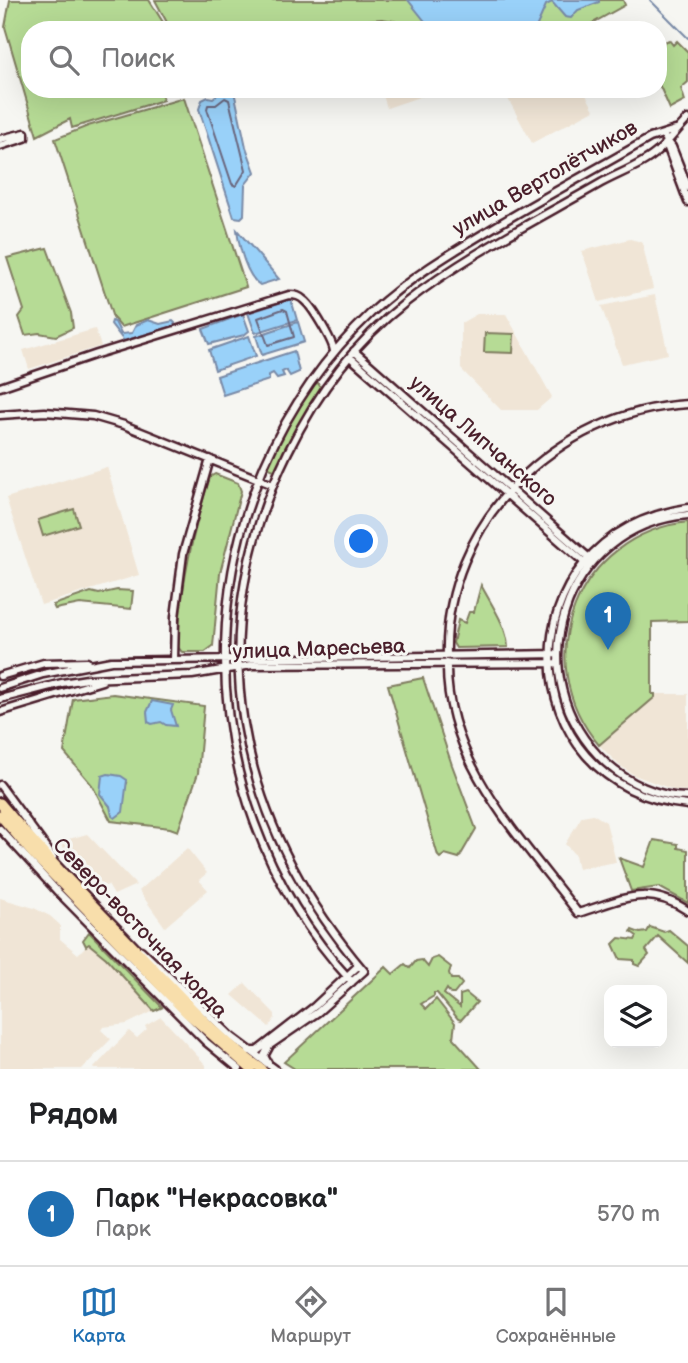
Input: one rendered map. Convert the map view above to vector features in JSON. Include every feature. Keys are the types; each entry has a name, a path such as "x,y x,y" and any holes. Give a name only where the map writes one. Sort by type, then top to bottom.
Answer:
{"highway":[{"name":"Северо-восточная хорда","path":"0,803 77,889 213,1029 269,1068"},
{"name":"Северо-восточная хорда","path":"0,815 186,1012 251,1069"}],"street":[{"path":"677,130 688,119"},
{"name":"улица Вертолётчиков","path":"677,130 654,154 439,278 404,304 352,354 324,391 309,413 273,485 255,536 240,614 239,667 246,737 257,784 288,862 317,911 362,968 349,979 313,936 289,899 258,832 243,791 231,740 225,669 225,614 239,537 259,479 283,427 312,383 346,338 395,292 441,258 635,146 677,130"},
{"path":"0,139 23,132 26,136 0,146"},
{"path":"659,135 667,142 688,187"},
{"path":"667,142 671,160 688,202"},
{"path":"635,146 647,148 649,152 645,159"},
{"path":"654,154 662,154 671,160"},
{"path":"0,385 289,295 306,302 334,345 334,354"},
{"path":"329,336 338,340 346,338"},
{"name":"улица Липчанского","path":"352,354 588,561"},
{"path":"312,383 320,380 324,391"},
{"path":"688,404 659,407 600,424 550,452 508,491 486,520 459,578 449,622 447,660 449,692 457,727 478,778 578,913 635,896 654,896 675,902 688,911"},
{"path":"0,415 45,412 93,416 124,425 273,485"},
{"path":"174,660 175,617 183,554 210,459"},
{"path":"263,469 265,477 277,476"},
{"path":"253,495 260,492 267,502"},
{"path":"688,508 660,512 635,522 606,541 567,585 553,627 556,678 569,714 586,742 601,759 626,778 668,795 688,797"},
{"path":"588,561 635,529 662,519 688,515"},
{"path":"225,614 232,620 237,619 240,614"},
{"name":"улица Маресьева","path":"0,688 43,674 103,662 239,658 554,659"},
{"name":"улица Маресьева","path":"0,699 62,683 114,678 192,676 239,667 447,660"},
{"path":"0,676 57,661 103,662"},
{"path":"0,712 114,678"},
{"path":"556,678 554,692 565,724 579,746 596,764 612,778 640,793 688,805"},
{"path":"0,785 77,889"},
{"path":"0,829 50,884 206,1042 239,1069"},
{"path":"60,881 115,949"},
{"path":"125,938 149,956 211,1018 269,1068"},
{"path":"248,1051 257,1051 349,979"},
{"path":"269,1068 264,1053 270,1045 318,1012 349,979"}],"shaded area":[{"path":"384,98 416,98 387,108"},
{"path":"508,98 588,98 594,110 532,143"},
{"path":"630,239 642,242 653,289 599,302 582,251"},
{"path":"655,295 668,354 622,364 601,306"},
{"path":"477,314 506,314 552,397 537,410 501,410 461,369 461,323"},
{"path":"95,329 101,346 29,369 23,350"},
{"path":"107,467 139,575 41,605 6,498"},
{"path":"655,694 688,694 688,791 674,790 634,775 619,765 599,745 655,697"},
{"path":"593,814 606,822 616,862 578,869 575,855 565,844 582,816"},
{"path":"87,834 136,885 114,895 108,885 102,887 58,842"},
{"path":"187,848 207,873 199,880 208,890 165,927 139,891"},
{"path":"0,898 34,908 50,916 60,925 60,939 78,954 89,943 154,1011 127,1024 103,1027 101,1030 111,1039 82,1069 0,1069"},
{"path":"245,983 275,1014 269,1027 232,995"},
{"path":"161,1017 206,1065 206,1069 93,1069 129,1031 137,1038 147,1029 145,1026"}],"green space":[{"path":"10,0 149,0 162,21 21,21 21,82 5,27"},
{"path":"155,0 623,0 625,5 596,21 166,21"},
{"path":"667,41 673,45 677,41 688,52 688,82 681,88 685,101 670,109 665,98"},
{"path":"26,98 162,98 72,128 70,119 37,136"},
{"path":"184,98 246,287 121,327 113,318 55,139 88,126"},
{"path":"47,248 71,313 73,328 56,336 39,333 25,335 19,317 24,310 7,258"},
{"path":"485,333 514,334 513,353 484,352"},
{"path":"318,383 321,388 293,434 276,471 267,467 295,411 314,384"},
{"path":"215,474 238,483 241,491 220,573 213,646 205,652 182,652 178,647 179,625 188,561 210,477"},
{"path":"74,509 79,525 43,536 38,520"},
{"path":"688,522 688,621 652,622 652,694 655,694 655,697 599,745 578,712 567,676 566,641 575,607 592,576 617,550 649,532"},
{"path":"481,585 502,623 508,647 456,648 453,643 458,620 465,623 469,612 474,612"},
{"path":"117,590 133,591 131,609 80,604 55,609 53,605 91,592 99,594"},
{"path":"423,678 476,829 459,858 445,854 440,858 438,856 388,685"},
{"path":"113,694 204,706 198,773 178,831 111,821 92,785 64,752 73,699","holes":["102,776 127,783 113,811 104,797"]},
{"path":"654,840 678,844 678,848 688,850 688,903 659,887 631,891 619,858 644,867"},
{"path":"650,927 664,932 669,930 688,946 688,963 658,936 646,950 649,955 639,966 634,964 634,960 620,959 613,944 619,938 635,940 637,936 632,930 647,932"},
{"path":"89,932 163,1007 154,1011 106,958 89,944 86,946 83,940"},
{"path":"438,957 451,967 451,979 458,979 462,984 454,994 447,989 444,994 460,1007 460,995 466,993 477,1002 461,1020 437,993 421,1004 426,1009 436,999 455,1023 453,1038 481,1069 295,1069 284,1062 386,967 393,974 405,964 410,968 416,961 422,960 428,967 432,959"}],"water":[{"path":"408,0 599,0 578,10 571,18 565,17 552,2 546,5 539,21 425,21"},
{"path":"236,98 246,147 255,172 245,185 244,215 241,218 234,217 199,109 202,100"},
{"path":"237,230 279,279 260,285 255,281 244,260"},
{"path":"291,299 297,320 255,333 248,313"},
{"path":"243,314 249,331 244,335 209,344 203,329"},
{"path":"148,320 160,324 173,321 175,323 174,326 124,341 111,324 112,321 115,322 121,334 132,333 136,325"},
{"path":"298,322 304,342 262,355 256,336"},
{"path":"249,336 256,356 215,370 209,350"},
{"path":"294,351 299,372 290,376 286,370 282,372 284,376 277,378 273,373 269,375 269,380 223,395 217,376"},
{"path":"152,701 173,705 171,710 176,726 148,722 147,712"},
{"path":"108,774 127,780 123,812 115,818 110,806 100,794 102,776"}],"waterway":[{"path":"650,0 688,38"}],"place":[{"name":"Парк \"Некрасовка\"","path":"608,650"}]}
